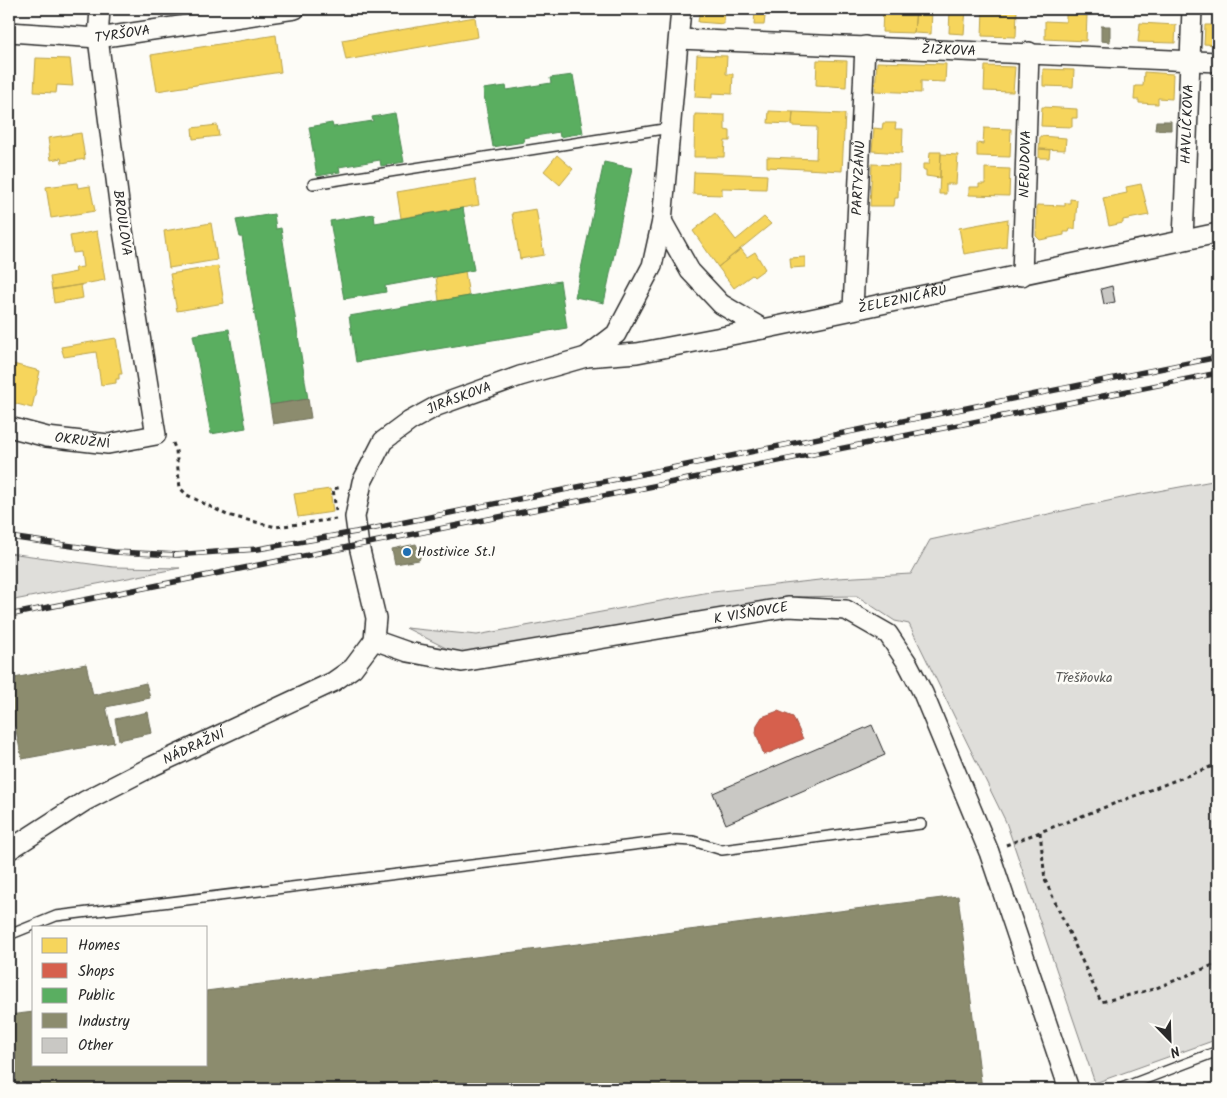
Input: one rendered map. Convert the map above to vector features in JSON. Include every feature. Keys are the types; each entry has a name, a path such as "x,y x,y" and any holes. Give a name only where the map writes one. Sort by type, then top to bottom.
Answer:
{"street":[{"name":"BROULOVA","path":"100,9 98,38 121,218 156,435"},
{"name":"TYRŠOVA","path":"9,32 98,38 295,9"},
{"name":"JIRÁSKOVA","path":"374,640 376,618 355,525 356,509 362,482 383,441 410,421 437,406 586,357 616,334 652,266 662,220 681,9"},
{"name":"HAVLÍČKOVA","path":"1183,240 1192,9"},
{"name":"ŽIŽKOVA","path":"679,39 1029,52 1218,62"},
{"name":"PARTYZÁNŮ","path":"853,309 865,46"},
{"name":"NERUDOVA","path":"1022,276 1029,52"},
{"path":"662,220 690,271 721,304 762,330"},
{"name":"ŽELEZNIČÁŘŮ","path":"586,357 637,353 762,330 853,309 1022,276 1218,233"},
{"name":"OKRUŽNÍ","path":"9,427 47,437 108,444 156,435"},
{"name":"K VIŠŇOVCE","path":"374,640 408,652 462,662 788,607 846,610 888,634 924,693 989,852 1069,1089"},
{"name":"NÁDRAŽNÍ","path":"9,850 85,802 153,766 333,682 353,668 374,640"}],"lane":[{"path":"312,184 670,128"},
{"path":"9,935 33,923 56,916 674,840 693,841 722,850 921,824"},
{"path":"1119,1089 1218,1051"}],"path":[{"path":"156,435 172,440 176,451 180,488 186,495 227,515 246,521 276,527 337,519 333,489 362,482"},
{"path":"989,852 1218,764"},
{"path":"1040,832 1045,880 1101,1002 1154,989 1218,963"}],"green space":[{"name":"Třešňovka","path":"1218,480 1218,1039 1095,1083 1006,822 909,624 895,621 857,596 787,597 460,655 406,628 477,635 704,593 837,578 911,574 930,540 1131,496"},
{"path":"9,553 113,567 180,568 9,601"}],"building: Homes":[{"path":"700,9 724,9 724,24 698,22"},
{"path":"755,9 766,9 764,25 754,25"},
{"path":"897,9 916,9 914,33 882,32 883,11 897,12"},
{"path":"916,9 932,9 931,34 914,33"},
{"path":"950,9 966,9 964,34 949,33"},
{"path":"983,9 1017,9 1016,37 982,36"},
{"path":"1066,14 1087,15 1086,41 1045,39 1045,21 1066,22"},
{"path":"475,17 478,37 346,60 342,40"},
{"path":"1140,23 1176,25 1175,43 1138,42"},
{"path":"1205,25 1218,25 1218,45 1204,44"},
{"path":"276,35 281,72 157,91 151,55"},
{"path":"697,55 727,56 726,74 733,74 732,94 712,93 712,98 695,97"},
{"path":"36,58 70,59 73,86 57,85 56,93 34,92"},
{"path":"817,60 847,61 846,87 816,85"},
{"path":"877,62 946,64 945,82 921,81 921,93 875,91"},
{"path":"985,66 1015,67 1013,92 984,91"},
{"path":"1043,69 1074,70 1073,87 1043,86"},
{"path":"1144,72 1173,74 1172,99 1158,98 1158,104 1139,103 1139,100 1134,100 1135,86 1143,86"},
{"path":"1042,107 1077,109 1077,118 1072,118 1072,127 1041,126"},
{"path":"769,111 793,112 792,124 768,123"},
{"path":"793,112 845,114 842,171 767,167 767,157 816,159 817,127 792,126"},
{"path":"695,114 725,115 725,130 730,131 730,141 725,141 724,157 694,157"},
{"path":"883,123 896,123 895,129 903,129 902,153 872,151 874,128 882,129"},
{"path":"217,125 219,136 193,139 192,128"},
{"path":"984,128 1011,129 1010,157 977,156 977,143 983,144"},
{"path":"81,133 85,159 62,163 61,158 51,160 48,138"},
{"path":"1040,136 1066,138 1065,150 1039,149"},
{"path":"1039,149 1050,150 1049,158 1039,158"},
{"path":"930,152 941,152 940,178 926,176 926,170 923,170 923,164 929,164"},
{"path":"941,154 958,155 956,184 946,184 946,194 939,194"},
{"path":"557,155 573,169 560,185 544,171"},
{"path":"872,164 899,165 898,198 895,198 894,206 870,206"},
{"path":"985,168 1010,169 1009,196 969,195 969,187 979,187 979,184 985,184"},
{"path":"694,172 767,175 766,189 722,188 722,195 693,194"},
{"path":"475,179 479,205 401,218 397,192"},
{"path":"77,183 78,188 90,186 95,211 51,218 46,187"},
{"path":"1141,184 1149,215 1123,220 1123,223 1109,226 1103,198 1127,193 1126,187"},
{"path":"1070,199 1077,200 1075,229 1064,232 1064,235 1040,240 1036,236 1037,205 1065,206 1065,203 1070,203"},
{"path":"536,209 544,255 520,259 512,213"},
{"path":"715,213 736,240 764,217 771,224 718,267 693,231"},
{"path":"1008,219 1006,247 964,254 959,228"},
{"path":"211,223 217,260 169,268 164,231"},
{"path":"97,231 105,280 52,290 50,277 76,272 75,268 83,267 81,252 73,253 70,236"},
{"path":"741,249 747,257 755,252 765,269 754,277 752,275 734,288 718,267"},
{"path":"805,257 805,267 791,268 790,258"},
{"path":"218,266 224,303 177,311 170,274"},
{"path":"465,271 469,296 439,301 436,277"},
{"path":"81,285 83,298 54,303 52,289"},
{"path":"116,338 122,374 119,374 119,379 116,379 116,383 101,385 96,352 64,357 61,347"},
{"path":"13,364 40,371 32,408 9,402 9,382"},
{"path":"330,489 333,512 298,517 294,494"}],"building: Shops":[{"path":"778,711 793,717 803,739 764,755 756,733 757,725 762,717"}],"building: Public":[{"path":"573,75 583,133 560,137 559,132 523,138 524,142 493,147 483,89 506,86 507,90 551,83 550,78"},
{"path":"395,113 404,162 381,166 380,160 339,167 340,172 317,176 309,127 332,123 333,127 373,121 372,117"},
{"path":"604,162 632,168 604,303 575,297"},
{"path":"463,208 474,270 385,286 386,292 344,299 330,221 374,214 375,223"},
{"path":"274,214 276,229 281,228 308,399 270,405 242,237 240,237 236,220"},
{"path":"560,281 567,328 356,362 349,316"},
{"path":"229,329 246,428 211,434 193,335"}],"building: Industry":[{"path":"1101,26 1110,26 1110,42 1101,41"},
{"path":"1156,121 1171,121 1171,130 1155,130"},
{"path":"308,399 311,418 273,424 270,405"},
{"name":"Hostivice St.1","path":"416,544 421,555 419,560 395,564 392,549"},
{"path":"86,664 93,695 146,683 150,698 106,707 114,742 22,759 15,726 10,726 9,722 9,679"},
{"path":"148,712 152,733 119,740 115,719"},
{"path":"958,896 982,1089 11,1089 9,1015 32,1012 32,1066 208,1066 208,991"}],"building: Other":[{"path":"1112,286 1115,302 1104,304 1101,289"},
{"path":"872,725 885,755 726,824 713,793"}],"railway":[{"path":"174,555 258,549 356,532 1218,357"},
{"path":"9,615 1218,373"},
{"path":"9,537 114,552 180,555"}],"place":[{"name":"Hostivice St.1","path":"407,552"}]}
